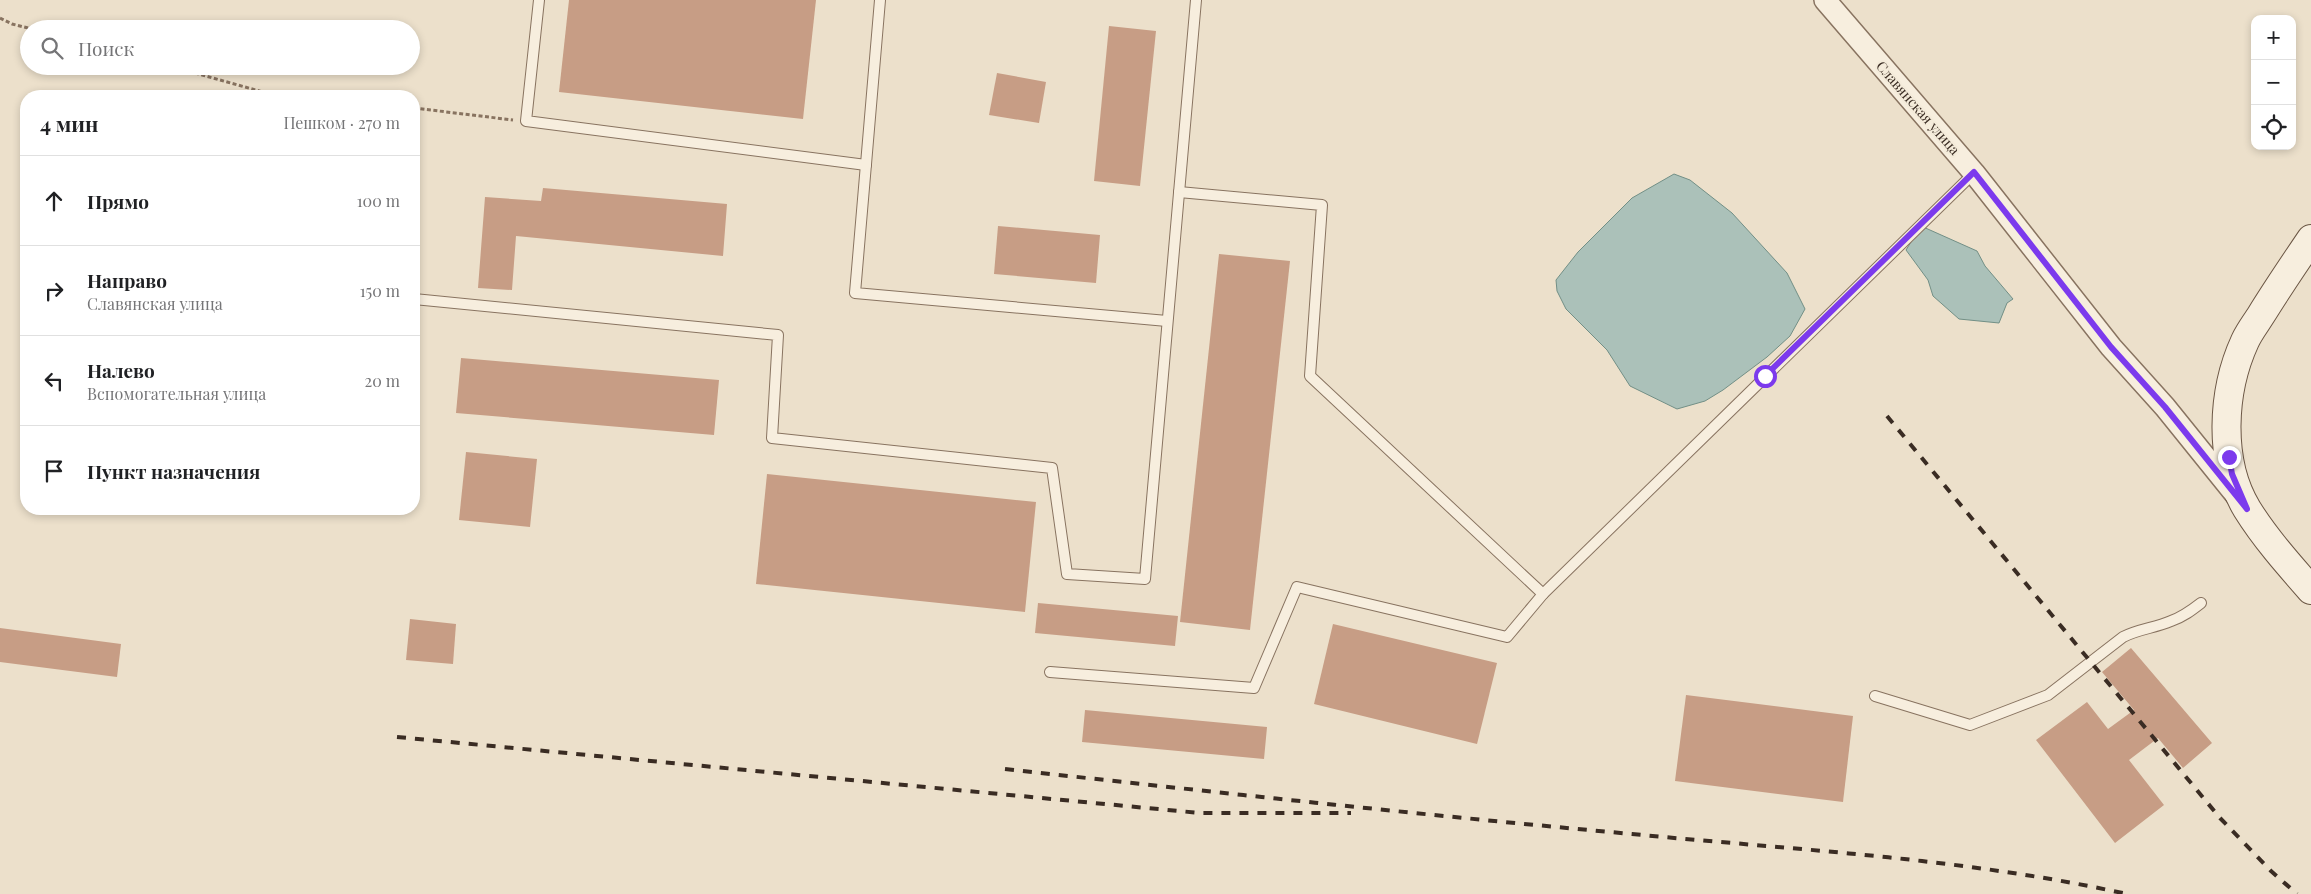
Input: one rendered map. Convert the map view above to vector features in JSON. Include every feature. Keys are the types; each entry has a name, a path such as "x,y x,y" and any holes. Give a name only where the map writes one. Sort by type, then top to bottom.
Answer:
{"main road":[{"path":"2247,509 2232,474 2227,439 2228,407 2234,375 2245,340 2311,238"},
{"name":"Славянская улица","path":"2247,509 2285,560 2311,590"}],"street":[{"name":"Славянская улица","path":"1825,0 1974,172 2111,347 2165,407 2247,509"}],"lane":[{"path":"539,0 526,121 866,165"},
{"path":"880,0 855,293 1167,321"},
{"path":"420,300 778,335 772,438 1052,468 1067,574 1144,579 1196,0"},
{"path":"1050,672 1254,688 1297,587 1508,637 1542,594 1974,172"},
{"path":"1179,192 1322,205 1310,376 1542,594"},
{"path":"1875,696 1970,725 2048,696 2123,637 2133,632 2171,622 2201,603"}],"path":[{"path":"0,18 20,26"},
{"path":"202,75 256,90"},
{"path":"420,109 526,121"}],"water":[{"path":"1674,174 1690,180 1732,213 1787,273 1805,309 1790,336 1767,357 1705,401 1677,409 1630,386 1607,350 1566,309 1557,291 1556,280 1578,252 1632,198"},
{"path":"1921,226 1977,251 1985,266 2013,299 2007,303 1999,323 1959,319 1933,296 1928,280 1906,250"}],"building":[{"path":"569,0 816,0 803,119 559,92"},
{"path":"1109,26 1156,31 1140,186 1094,181"},
{"path":"997,73 1046,82 1039,123 989,115"},
{"path":"543,188 727,204 723,256 516,236 512,290 478,288 485,197 541,201"},
{"path":"998,226 1100,235 1096,283 994,274"},
{"path":"1219,254 1290,261 1250,630 1180,622"},
{"path":"461,358 719,380 714,435 456,413"},
{"path":"466,452 537,459 530,527 459,520"},
{"path":"767,474 1036,502 1025,612 756,584"},
{"path":"1038,603 1178,616 1175,646 1035,633"},
{"path":"410,619 456,624 453,664 406,660"},
{"path":"1333,624 1497,663 1477,744 1314,704"},
{"path":"0,628 121,644 117,677 0,662"},
{"path":"2131,648 2212,743 2183,768 2158,738 2129,760 2164,805 2115,843 2036,740 2087,702 2108,729 2134,710 2102,672"},
{"path":"1686,695 1853,716 1843,802 1675,781"},
{"path":"1085,710 1267,727 1264,759 1082,742"}],"railway":[{"path":"1887,416 2220,818 2271,871 2297,894"},
{"path":"397,737 1200,813 1351,813"},
{"path":"1005,769 1475,819 1880,856 2004,872 2127,894"}],"route":[{"path":"1765,376 1974,172 2111,347 2165,407 2247,509 2232,474 2229,457"}]}
